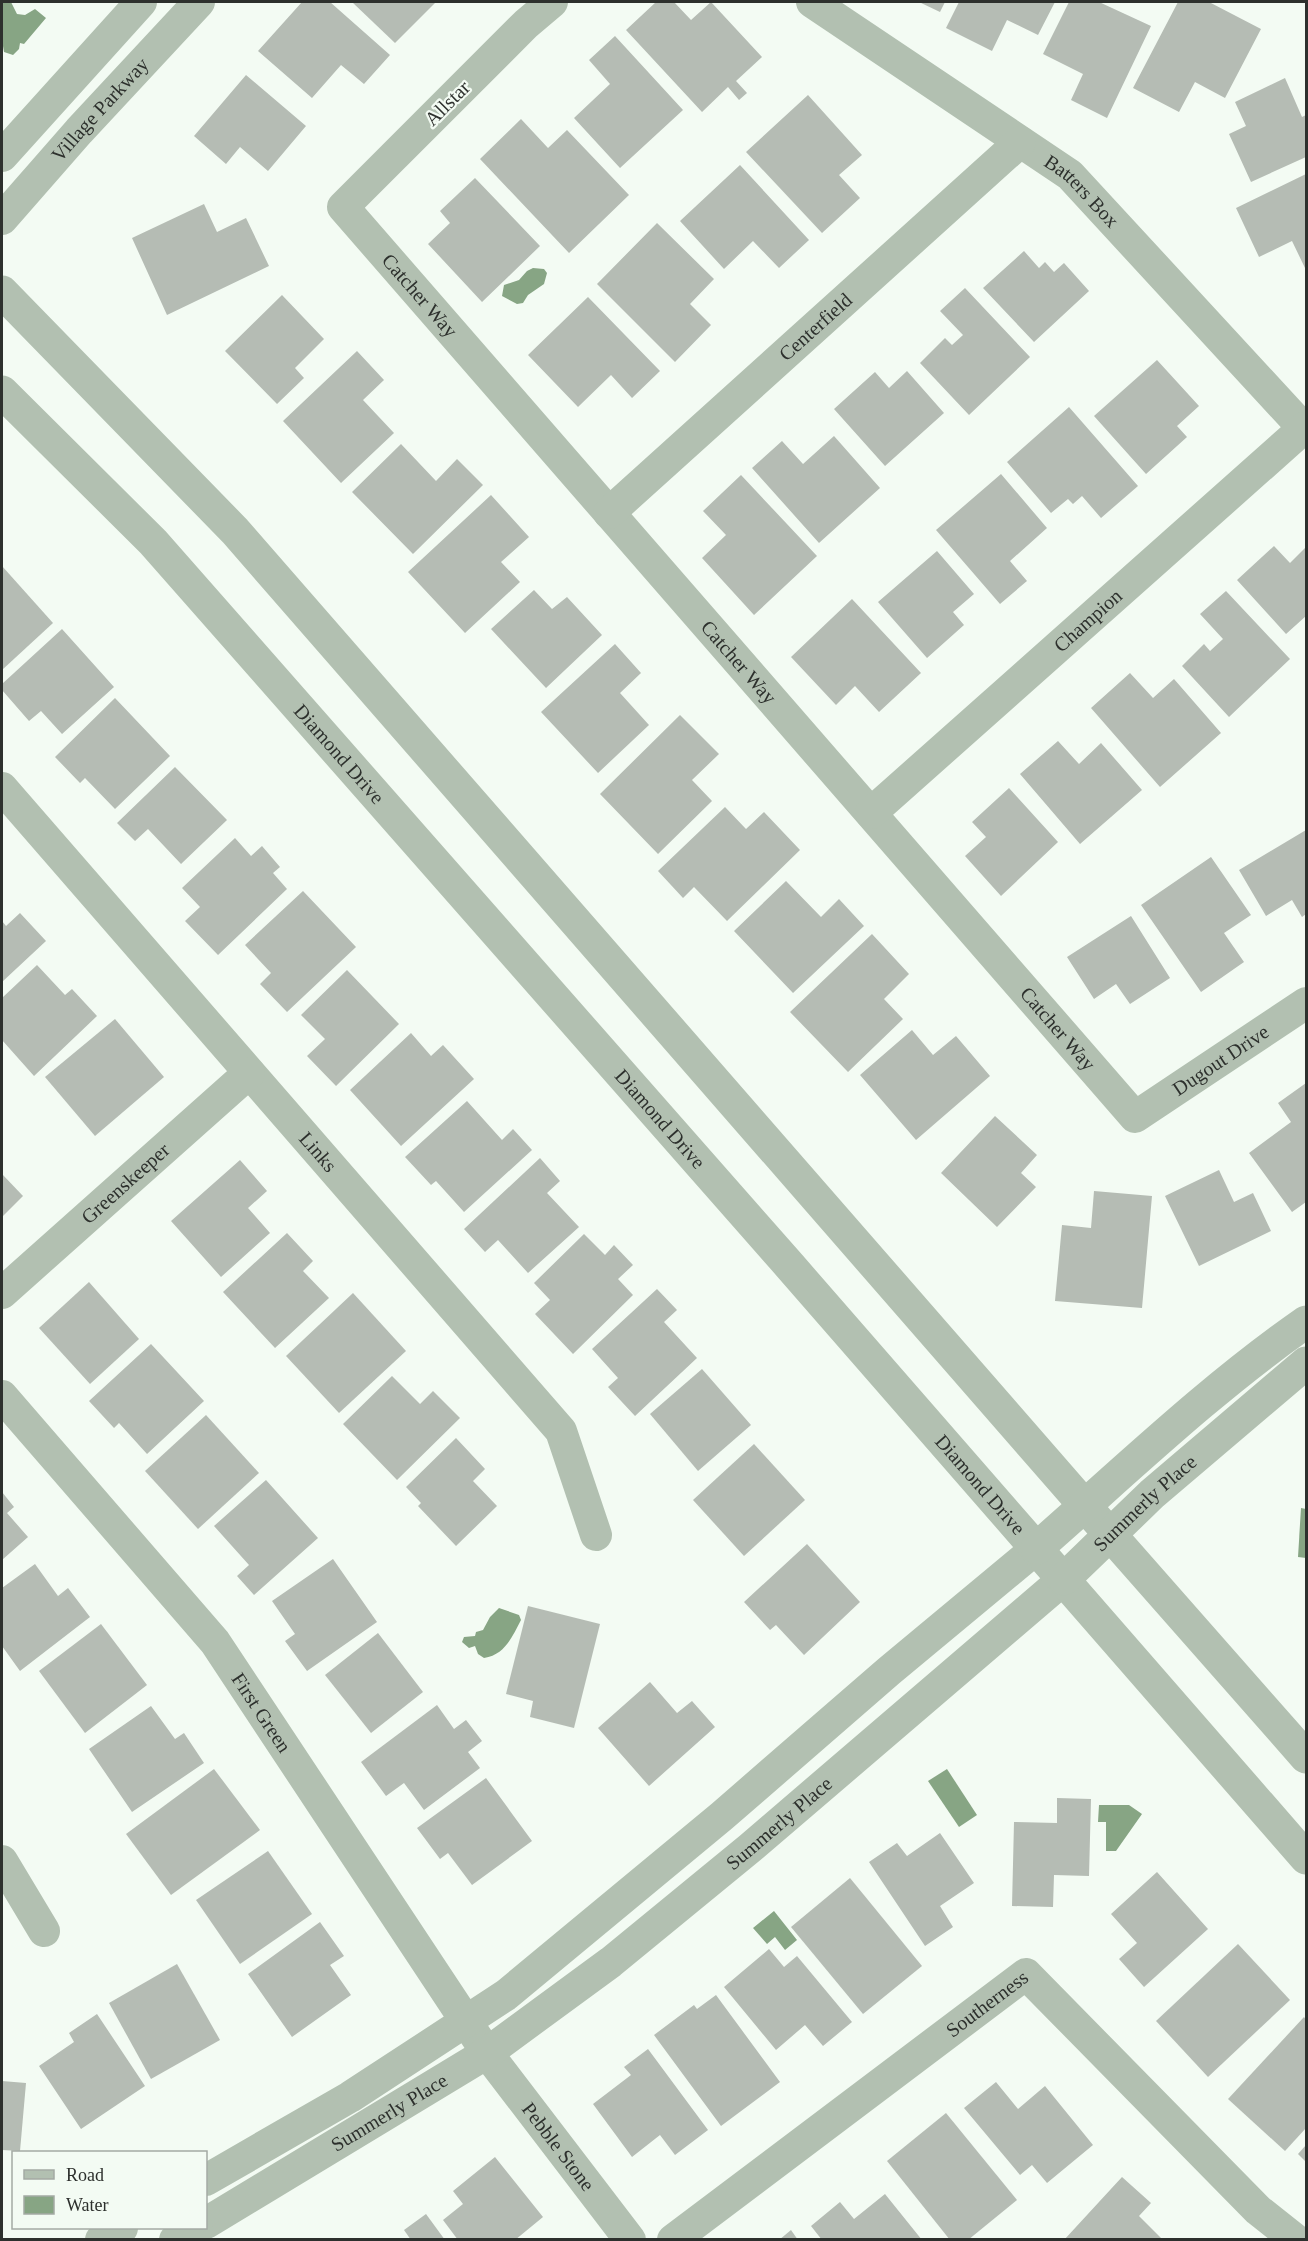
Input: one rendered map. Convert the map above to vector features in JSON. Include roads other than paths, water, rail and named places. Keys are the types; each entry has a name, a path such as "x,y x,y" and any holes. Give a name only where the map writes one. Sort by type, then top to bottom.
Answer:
{"street":[{"path":"2,156 141,2"},
{"name":"Village Parkway","path":"2,219 79,131 199,2"},
{"name":"Allstar","path":"343,207 518,32 552,2"},
{"name":"Batters Box","path":"812,2 1070,175 1305,429"},
{"name":"Centerfield","path":"609,513 1020,142"},
{"name":"Catcher Way","path":"343,207 1135,1117"},
{"path":"2,292 235,531 1306,1757"},
{"name":"Diamond Drive","path":"2,392 153,542 1037,1548 1306,1858"},
{"name":"Champion","path":"871,813 1305,429"},
{"name":"Links","path":"2,788 561,1431 596,1535"},
{"name":"Dugout Drive","path":"1135,1117 1306,1003"},
{"name":"Greenskeeper","path":"2,1293 249,1073"},
{"name":"Summerly Place","path":"207,2179 350,2097 506,1995 1037,1548 1256,1358 1306,1322"},
{"name":"Summerly Place","path":"207,2222 487,2053 610,1962 741,1855 1064,1579 1152,1494 1306,1363"},
{"name":"First Green","path":"2,1396 215,1642 487,2053"},
{"path":"2,1861 44,1931"},
{"name":"Southerness","path":"673,2240 1026,1974 1251,2202 1296,2240"},
{"name":"Pebble Stone","path":"487,2053 630,2240"},
{"path":"101,2240 120,2229"},
{"path":"175,2240 194,2229"}],"water":[{"path":"2,2 11,2 17,14 25,15 35,9 46,18 24,44 20,43 19,49 13,55 4,52"},
{"path":"533,268 544,269 547,273 544,284 528,295 523,303 517,304 502,296 504,285 519,280"},
{"path":"1301,1508 1306,1509 1306,1558 1298,1557"},
{"path":"499,1608 519,1615 521,1620 503,1649 484,1658 478,1654 475,1646 469,1648 462,1642 464,1637 475,1636 476,1632 483,1630 490,1617"},
{"path":"947,1769 977,1815 959,1827 928,1781"},
{"path":"1099,1805 1129,1805 1142,1814 1116,1851 1106,1851 1106,1822 1098,1822"},
{"path":"774,1911 797,1940 785,1950 775,1937 767,1944 753,1928"}]}
